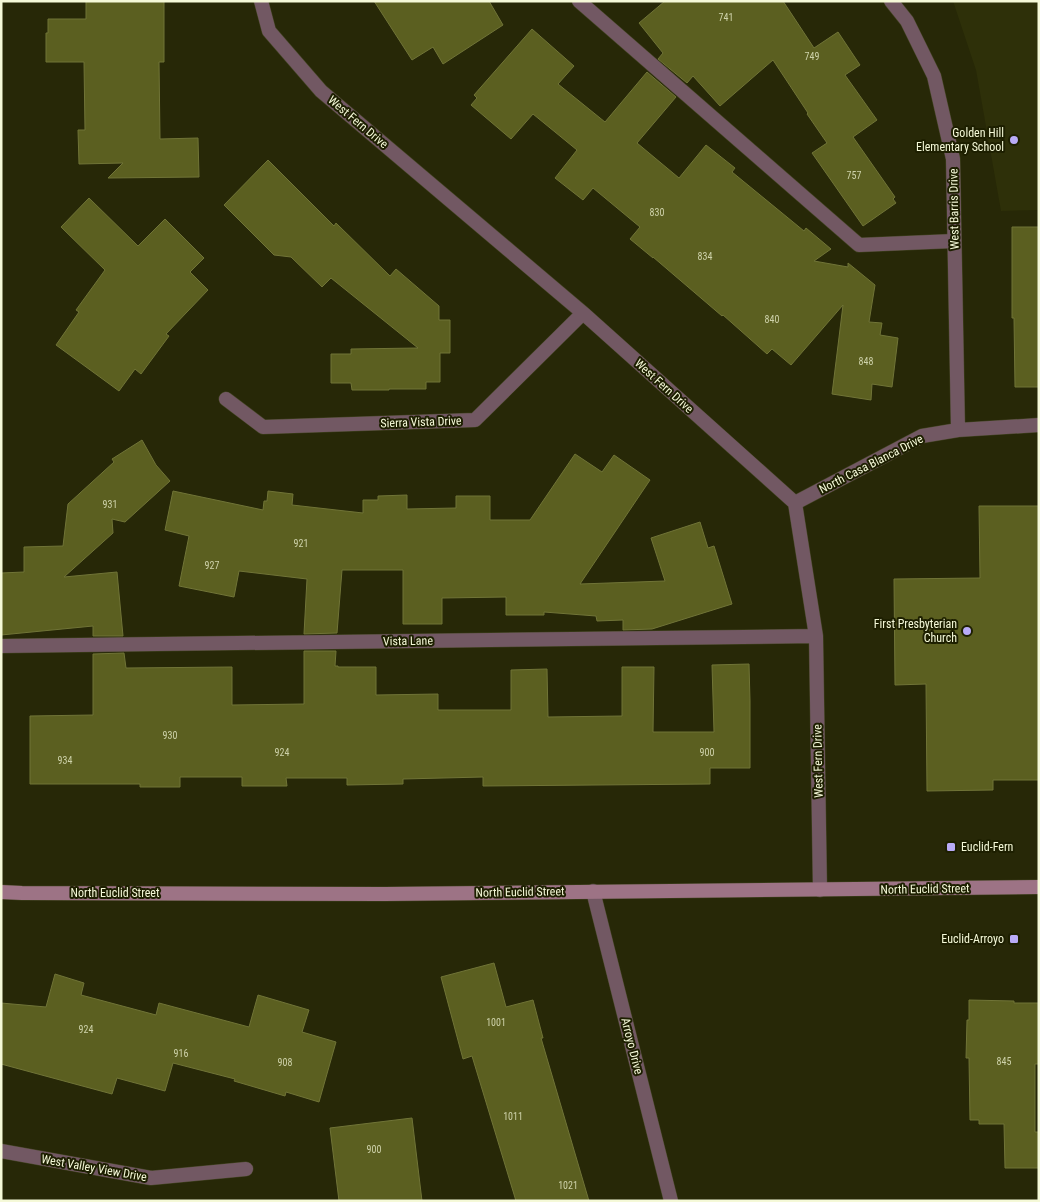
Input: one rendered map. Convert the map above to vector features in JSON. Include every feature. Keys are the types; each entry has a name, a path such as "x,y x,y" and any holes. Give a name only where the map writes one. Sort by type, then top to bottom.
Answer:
{"main road":[{"name":"North Euclid Street","path":"1,892 384,894 1039,888"}],"street":[{"name":"West Fern Drive","path":"260,1 269,31 321,91 583,313 795,504 816,636 820,890"},
{"path":"579,1 859,245 954,241"},
{"name":"West Barris Drive","path":"891,1 907,21 934,76 953,159 958,430"},
{"name":"Sierra Vista Drive","path":"226,399 263,427 475,420 583,313"},
{"name":"North Casa Blanca Drive","path":"795,504 922,436 958,430 1039,425"},
{"name":"Vista Lane","path":"1,646 816,636"},
{"name":"Arroyo Drive","path":"593,891 671,1201"},
{"name":"West Valley View Drive","path":"1,1151 151,1178 246,1169"}],"shaded area":[{"name":"Golden Hill Elementary School","path":"953,1 1039,1 1039,210 1001,211 976,70"}],"building":[{"path":"86,1 164,1 164,62 159,62 160,139 198,138 199,177 108,178 123,163 79,164 78,130 85,130 84,62 46,62 46,33 48,33 48,19 86,19"},
{"path":"374,1 489,1 503,25 443,64 433,47 412,60"},
{"path":"665,1 783,1 814,48 838,32 860,65 845,75 877,120 853,137 895,197 893,199 896,203 863,226 812,153 827,143 773,60 720,106 693,76 687,83 658,59 663,53 639,23"},
{"path":"532,29 574,66 558,84 605,122 647,72 676,97 637,143 679,178 706,145 735,168 732,172 804,231 806,228 831,249 814,261 848,267 848,263 875,285 869,322 882,323 880,335 898,338 892,387 872,384 871,400 832,394 843,305 791,365 772,349 767,354 723,315 630,239 640,227 593,188 583,200 555,178 577,150 533,114 511,139 471,105 477,98 474,95"},
{"path":"268,160 334,226 336,223 390,276 396,269 439,306 439,320 450,320 450,353 440,353 440,382 426,382 426,389 389,390 352,390 351,383 331,383 331,354 351,354 351,349 418,348 331,278 322,287 291,257 274,255 224,205"},
{"path":"89,198 138,246 165,219 204,258 190,272 208,290 166,334 169,336 141,374 135,369 119,391 56,345 79,312 76,310 105,270 61,227"},
{"path":"1012,227 1039,227 1039,387 1015,387 1014,318 1012,318"},
{"path":"142,440 156,465 170,481 125,522 112,519 113,533 64,577 117,572 123,636 93,636 93,626 1,635 1,573 24,572 24,547 63,546 68,504 114,462 112,459"},
{"path":"575,454 602,472 614,455 650,480 580,584 665,581 651,538 700,522 708,548 714,546 732,604 652,629 623,630 623,620 597,621 596,616 544,612 544,615 506,615 506,597 442,598 442,624 403,624 403,570 342,570 337,633 304,634 307,579 239,571 234,597 179,586 189,536 165,530 173,491 263,510 264,501 267,501 268,491 293,494 292,505 363,513 363,500 378,500 378,496 407,495 407,509 456,508 456,496 490,496 490,520 530,520"},
{"name":"First Presbyterian Church","path":"979,506 1039,506 1039,780 993,780 993,790 927,791 926,684 895,685 894,579 980,578"},
{"path":"304,651 336,651 335,666 338,667 376,667 376,695 438,694 438,710 511,710 511,670 547,669 548,717 622,716 622,667 654,667 653,732 714,732 712,665 749,664 750,768 710,768 710,784 483,786 483,777 403,779 403,784 347,785 347,778 286,778 287,786 242,786 242,777 180,777 180,787 140,787 140,784 30,784 30,716 93,715 93,654 124,653 126,668 232,667 232,705 304,704"},
{"path":"494,963 506,1007 533,1000 543,1038 541,1038 589,1201 516,1201 472,1056 463,1059 441,977"},
{"path":"55,974 84,983 81,995 156,1015 159,1003 249,1027 258,995 309,1010 302,1032 336,1042 319,1102 286,1092 285,1096 234,1081 235,1079 173,1063 165,1091 117,1078 112,1094 1,1064 1,1003 46,1007"},
{"path":"969,1000 1039,1003 1039,1064 1035,1064 1035,1132 1039,1132 1039,1168 1005,1168 1004,1124 979,1124 979,1120 970,1120 969,1058 966,1058"},
{"path":"412,1118 422,1201 339,1201 330,1128"}],"place":[{"name":"Golden Hill Elementary School","path":"1014,140"},
{"name":"First Presbyterian Church","path":"967,631"},
{"name":"Euclid-Fern","path":"951,847"},
{"name":"Euclid-Arroyo","path":"1014,939"}]}
